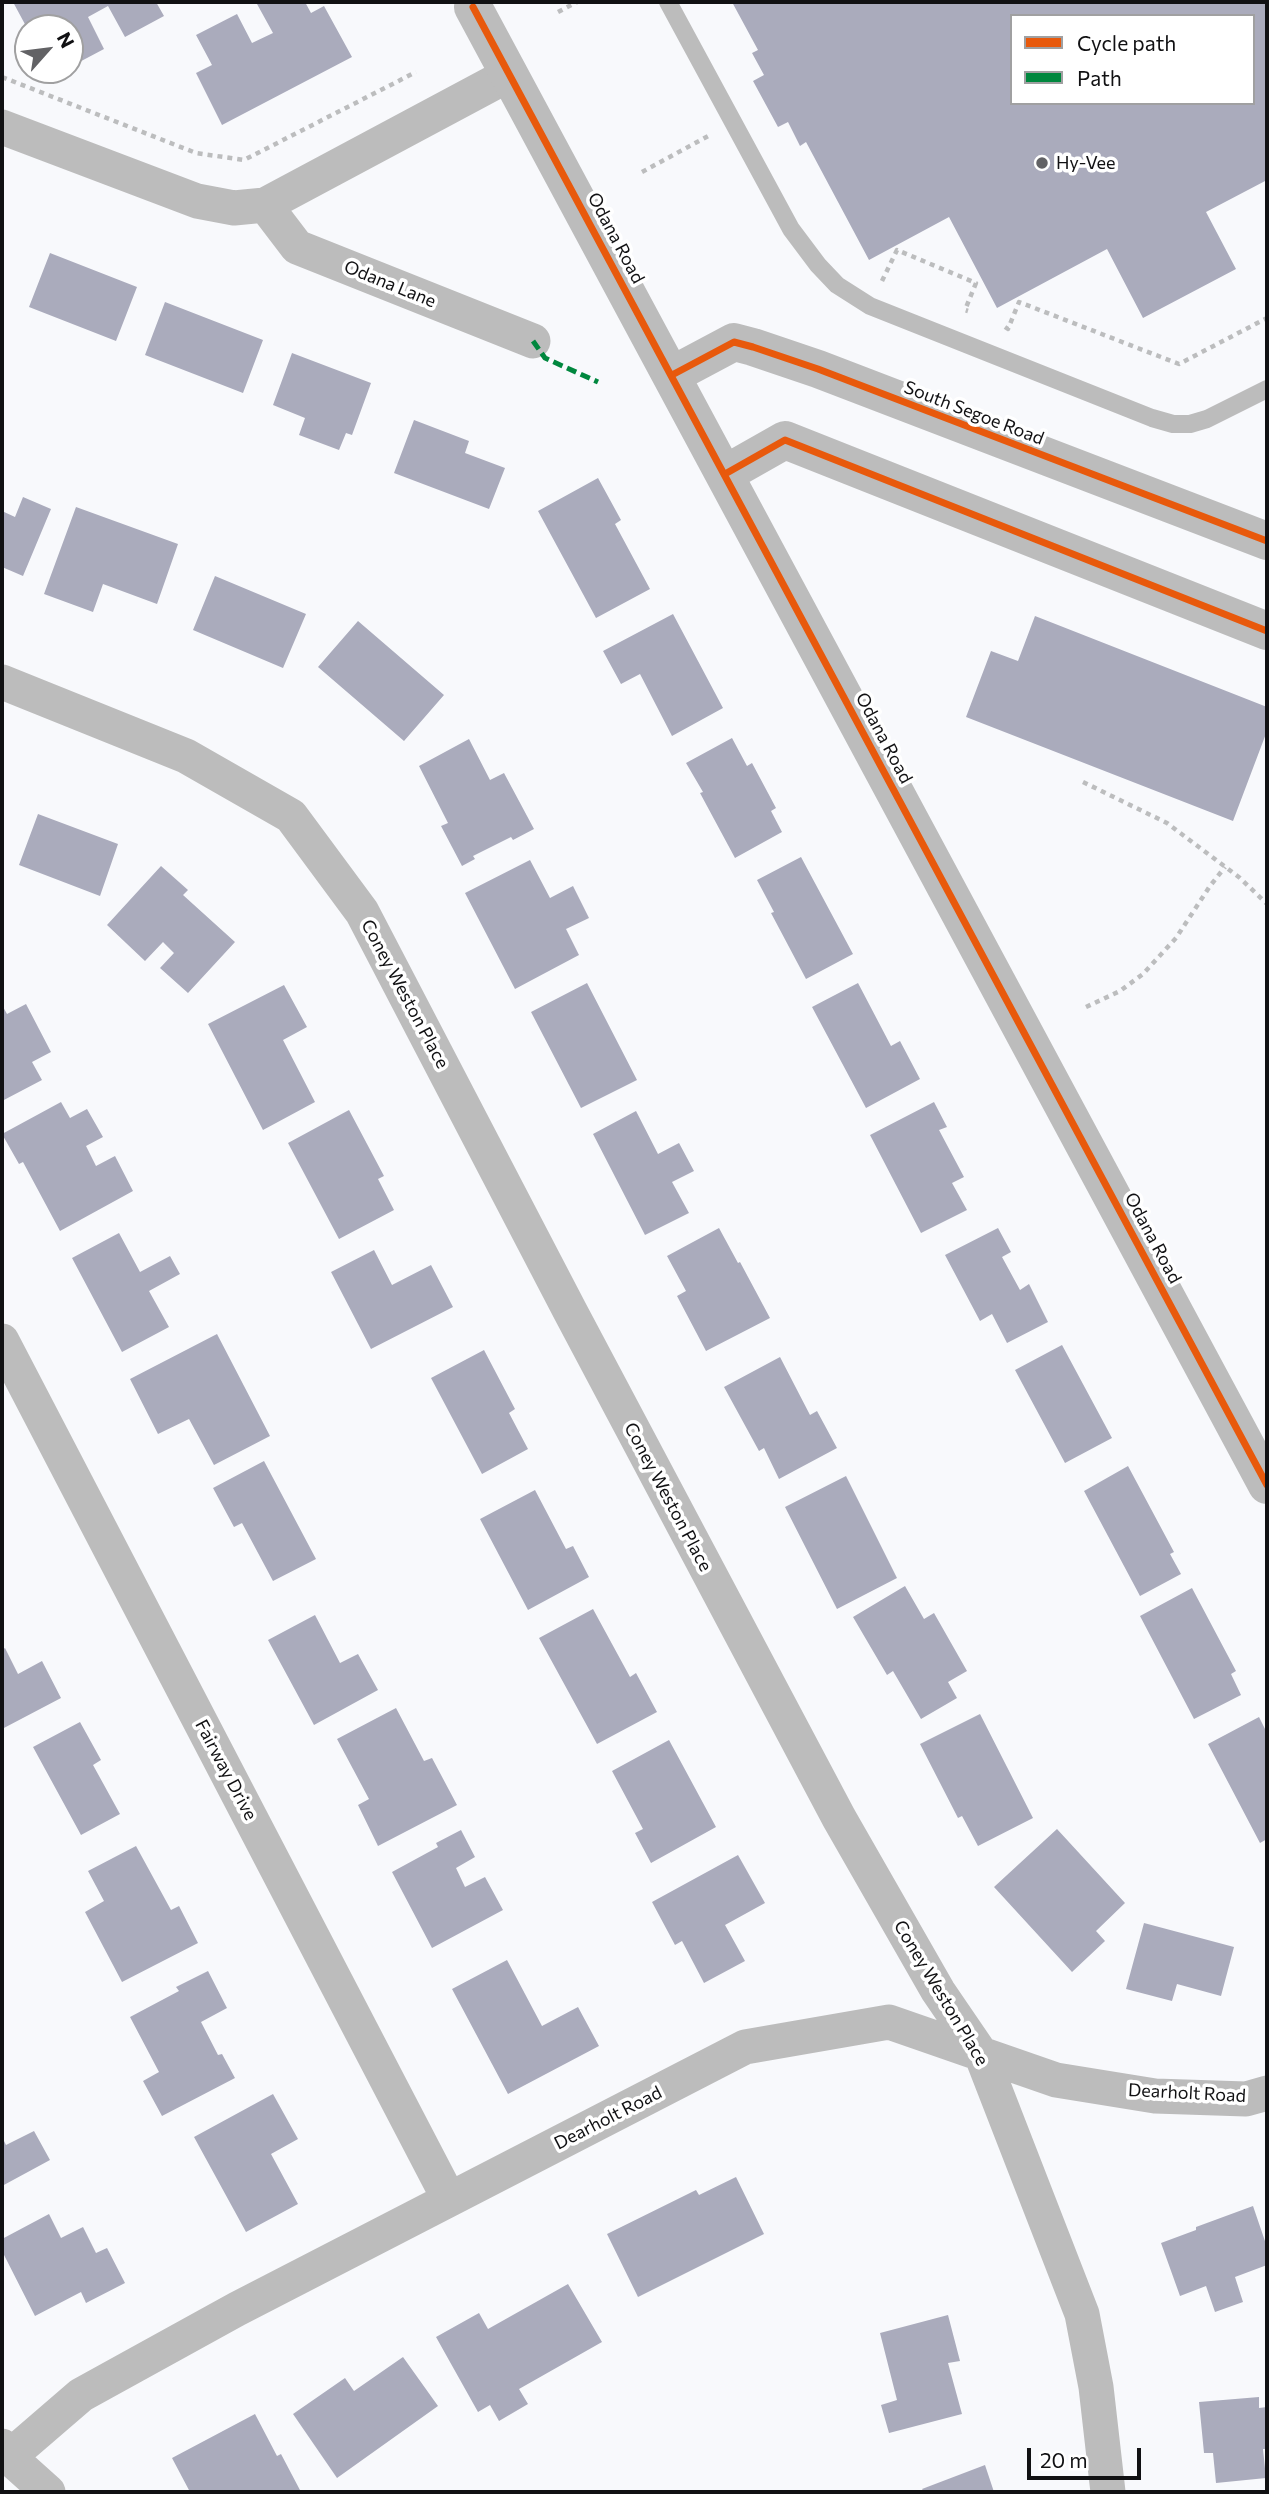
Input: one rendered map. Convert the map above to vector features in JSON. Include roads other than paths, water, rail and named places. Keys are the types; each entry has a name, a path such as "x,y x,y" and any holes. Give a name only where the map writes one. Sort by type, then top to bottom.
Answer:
{"street":[{"name":"Odana Road","path":"473,3 1267,1485"},
{"path":"5,137 197,201 234,208 265,205 510,74"},
{"name":"Odana Lane","path":"265,205 297,247 533,341"},
{"name":"South Segoe Road","path":"672,375 734,342 753,346 1267,541"},
{"path":"725,474 785,440 1267,631"},
{"name":"Coney Weston Place","path":"2,682 186,756 291,816 362,912 839,1818 938,1991 981,2054 1082,2314 1096,2388 1108,2492"},
{"name":"Fairway Drive","path":"2,1342 449,2199"},
{"name":"Dearholt Road","path":"6,2452 81,2395 237,2309 746,2047 889,2022 1056,2080 1155,2096 1246,2099 1267,2093"},
{"path":"6,2452 48,2492"}],"lane":[{"path":"668,2 791,229 818,265 838,285 870,306 1173,424 1191,424 1207,419 1267,389"}],"place":[{"name":"Hy-Vee","path":"1042,163"}]}
